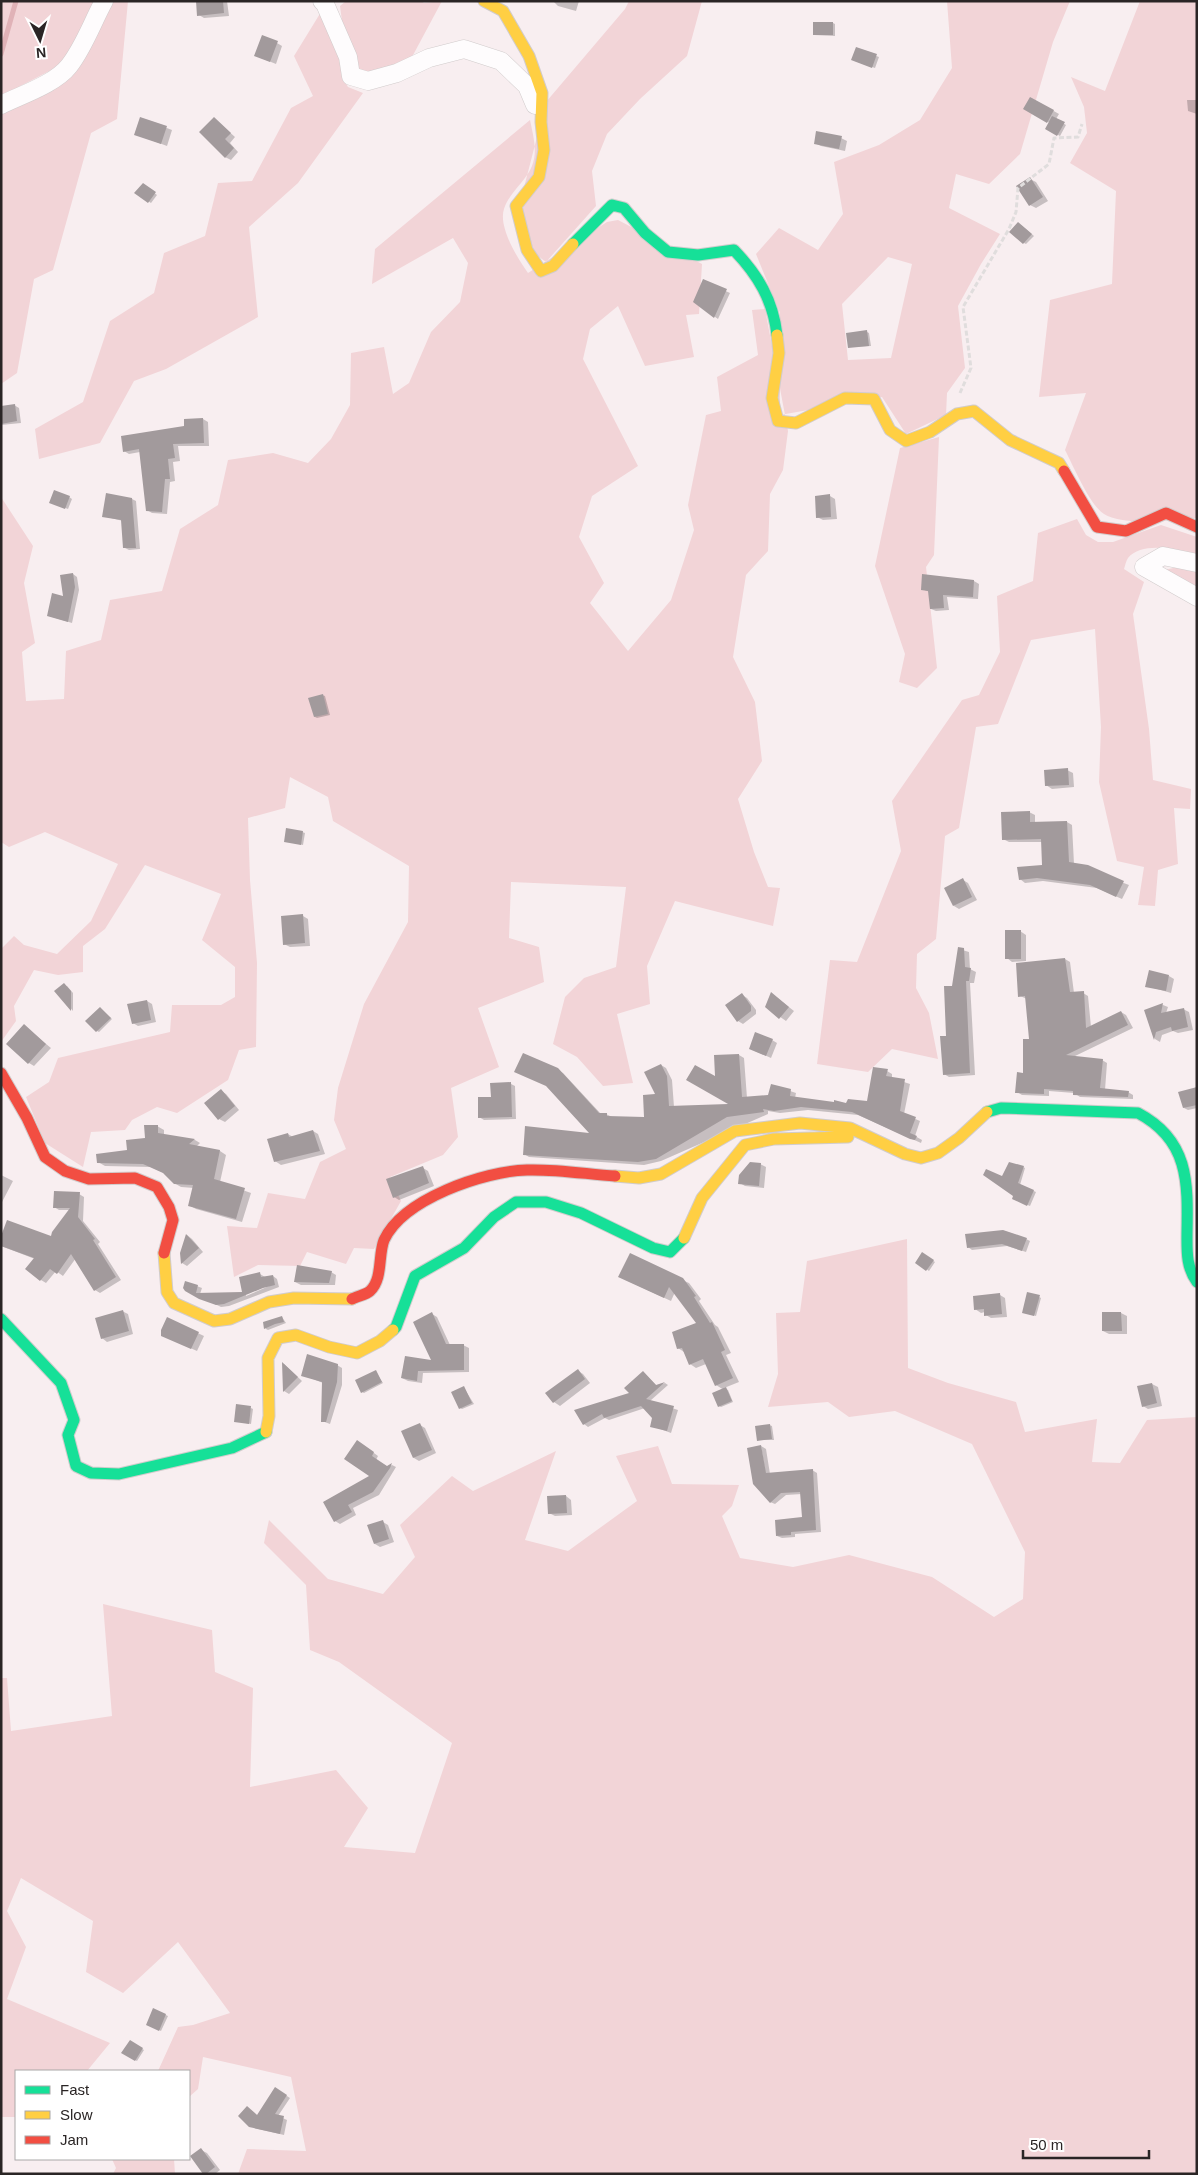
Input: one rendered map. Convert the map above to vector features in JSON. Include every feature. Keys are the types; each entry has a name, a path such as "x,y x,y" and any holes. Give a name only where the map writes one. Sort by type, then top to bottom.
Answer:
{"street":[{"path":"1,105 50,82 68,68 86,38 104,1"},
{"path":"322,1 326,4 348,57 351,76 368,82 397,73 429,58 464,49 501,61 527,86 541,122"},
{"path":"484,1 503,11 529,56 542,93 541,122 544,150 539,177 516,206 522,233 534,264 541,271 553,266 603,212 612,206 624,208 645,233 668,252 698,255 734,250 754,271 775,315 778,353 772,398 778,421 796,423 845,398 874,399 890,430 906,441 930,432 956,414 974,411 1010,440 1059,463 1097,527 1126,531 1166,513 1197,527"},
{"path":"1197,562 1163,556 1144,567 1197,597"},
{"path":"1,1073 27,1118 45,1158 65,1171 89,1179 135,1178 157,1187 169,1207 173,1220 164,1251 167,1292 174,1303 192,1313 214,1321 230,1320 269,1302 294,1298 351,1299 370,1291 377,1278 384,1241 397,1221 416,1206 465,1183 479,1179 526,1170 640,1178 661,1174 735,1131 800,1123 850,1128 905,1154 921,1158 938,1153 959,1138 985,1113 1001,1108 1138,1113 1153,1119 1166,1130 1179,1152 1188,1189 1187,1261 1197,1282"},
{"path":"1,1319 61,1383 74,1420 68,1434 76,1466 92,1473 118,1474 232,1448 266,1432 269,1416 268,1358 278,1338 296,1335 329,1347 357,1353 380,1341 396,1327 415,1276 464,1248 494,1217 516,1202 546,1202 581,1213 653,1248 670,1252 684,1240 702,1198 745,1145 774,1139 868,1135"}],"path":[{"path":"956,414 961,391 971,368 963,307 1009,229 1016,212 1018,188 1049,164 1054,138 1078,137 1082,124"}],"shaded area":[{"path":"1,1 97,1 61,65 1,96"},
{"path":"112,1 128,1 117,119 91,133 53,270 34,279 17,373 1,384 1,114 47,93 65,80"},
{"path":"346,1 421,1 424,3 442,1 412,57 376,72 365,73 357,67 343,29 340,6"},
{"path":"629,1 702,1 687,56 640,99 607,134 592,171 596,206 546,262 534,253 520,203 546,102 625,9"},
{"path":"947,1 1070,1 1053,42 1020,154 989,184 956,174 949,208 1000,234 958,306 965,368 947,393 946,415 906,434 882,397 780,415 780,313 756,254 779,228 818,250 843,214 834,162 879,145 920,120 952,68","holes":["888,257 912,264 891,358 848,360 842,304"]},
{"path":"1140,1 1197,1 1197,518 1136,521 1113,518 1104,514 1087,494 1065,450 1086,393 1039,397 1050,300 1112,284 1116,191 1070,163 1087,133 1084,107 1071,77 1105,91"},
{"path":"321,12 342,63 342,77 348,87 363,93 298,183 249,227 258,317 166,369 134,381 100,443 39,459 35,429 83,402 110,321 154,293 164,253 205,236 218,183 252,181 291,108 313,96 294,56"},
{"path":"530,120 534,143 534,160 526,177 506,203 503,216 506,233 519,260 528,273 607,222 618,220 702,264 699,314 686,315 694,357 645,366 618,306 590,329 583,359 638,466 592,496 579,537 604,583 590,603 628,651 671,600 694,530 688,505 706,415 721,411 717,377 758,355 752,310 765,309 788,431 783,470 770,494 768,551 746,575 733,657 755,702 762,761 738,799 754,852 768,887 780,888 773,926 675,901 647,966 650,1004 617,1014 633,1083 603,1086 577,1057 553,1044 565,997 584,978 616,967 626,887 511,882 509,938 539,947 544,982 478,1008 499,1067 451,1088 458,1137 443,1155 390,1177 401,1201 374,1249 354,1248 346,1264 307,1252 300,1266 258,1265 234,1277 227,1226 257,1228 268,1193 305,1199 320,1162 346,1149 334,1120 338,1088 364,1004 408,922 409,866 333,821 328,797 290,777 285,808 248,818 250,880 257,963 256,1047 239,1050 228,1080 177,1113 157,1107 132,1120 125,1130 91,1132 83,1167 45,1143 26,1097 49,1082 58,1058 170,1032 172,1005 221,1005 235,997 235,967 202,940 221,894 145,865 105,929 83,946 83,972 58,975 34,970 14,1006 16,1021 1,1042 1,949 14,936 24,945 57,954 91,921 118,864 45,832 9,847 1,842 1,497 33,546 24,583 35,643 22,652 26,701 64,699 66,651 101,640 110,600 162,591 180,529 218,505 228,460 273,453 308,463 331,439 350,405 351,353 384,347 393,394 409,383 431,332 460,302 468,263 453,238 372,284 375,249"},
{"path":"939,437 934,555 926,567 937,668 917,688 899,682 905,654 875,566 900,448"},
{"path":"1077,519 1086,535 1098,542 1113,542 1161,525 1197,537 1197,556 1171,549 1151,548 1134,553 1128,558 1124,569 1144,582 1133,614 1149,729 1153,780 1191,789 1190,809 1174,808 1178,864 1158,870 1155,906 1138,905 1144,867 1117,861 1099,782 1101,727 1095,629 1031,640 998,724 976,727 959,828 945,836 936,939 917,954 916,988 929,1013 938,1059 892,1049 868,1072 817,1064 830,960 857,962 901,851 892,801 962,700 979,695 1000,652 997,596 1033,581 1038,533"},
{"path":"1183,566 1197,569 1197,587 1164,570"},
{"path":"907,1239 908,1368 948,1383 1016,1402 1025,1432 1097,1419 1092,1462 1120,1463 1147,1420 1197,1417 1197,2174 238,2174 247,2149 306,2151 291,2077 203,2057 198,2089 190,2096 190,2070 158,2070 178,2027 193,2025 230,2013 178,1942 123,1993 86,1972 93,1921 21,1878 7,1911 26,1947 7,1999 110,2043 88,2070 15,2070 15,2117 1,2117 1,1678 7,1678 11,1731 112,1716 103,1604 212,1630 215,1672 253,1688 250,1787 336,1770 368,1808 344,1847 415,1853 452,1743 339,1662 310,1650 306,1585 264,1543 269,1520 328,1579 383,1594 415,1557 400,1525 452,1476 473,1491 556,1451 525,1540 568,1551 637,1501 616,1456 658,1446 672,1484 739,1485 732,1506 722,1516 740,1558 793,1567 849,1555 932,1577 994,1617 1023,1599 1025,1552 972,1444 895,1411 849,1417 828,1402 768,1407 778,1374 776,1313 800,1312 807,1261"},
{"path":"112,2160 174,2160 175,2174 113,2174 116,2168"}],"building":[{"path":"196,1 223,1 224,13 197,16"},
{"path":"813,22 833,22 833,35 813,35"},
{"path":"262,35 278,41 270,62 254,56"},
{"path":"856,47 877,54 872,68 851,60"},
{"path":"1030,97 1054,110 1047,123 1023,109"},
{"path":"1052,116 1065,122 1057,136 1045,129"},
{"path":"140,117 167,126 161,144 134,135"},
{"path":"214,117 231,133 225,139 234,148 225,158 199,132"},
{"path":"816,131 842,136 839,149 814,144"},
{"path":"1030,177 1043,197 1029,206 1016,186"},
{"path":"143,183 156,192 148,203 134,193"},
{"path":"1018,222 1032,234 1023,244 1009,232"},
{"path":"703,279 727,289 714,318 693,302"},
{"path":"867,330 869,346 848,348 846,333"},
{"path":"15,404 17,421 1,424 1,406"},
{"path":"203,418 204,443 173,444 175,458 168,459 170,479 165,479 162,512 146,511 139,449 123,452 121,436 184,426 184,419"},
{"path":"54,490 70,496 65,509 49,503"},
{"path":"106,493 132,498 136,548 123,548 121,520 102,517"},
{"path":"830,494 831,517 816,518 815,496"},
{"path":"73,573 75,587 68,622 47,616 52,593 63,596 60,575"},
{"path":"922,574 974,580 973,597 943,595 944,608 930,609 928,591 921,590"},
{"path":"323,694 328,714 314,717 308,698"},
{"path":"1068,768 1069,785 1045,786 1044,770"},
{"path":"1030,811 1030,822 1067,821 1069,862 1088,865 1124,881 1116,897 1090,885 1037,878 1019,880 1017,867 1042,865 1041,839 1002,840 1001,812"},
{"path":"286,828 303,831 301,845 284,842"},
{"path":"963,878 972,897 953,906 944,888"},
{"path":"303,914 305,943 283,945 281,916"},
{"path":"1005,930 1021,930 1021,959 1005,959"},
{"path":"958,947 964,948 965,967 971,968 969,981 966,981 970,1073 943,1075 940,1036 946,1036 944,986 952,986"},
{"path":"1065,958 1070,992 1084,991 1086,1028 1121,1011 1128,1025 1066,1055 1103,1059 1100,1088 1129,1091 1128,1097 1073,1095 1073,1091 1044,1089 1044,1094 1015,1093 1017,1072 1023,1073 1023,1039 1029,1039 1025,996 1018,997 1016,963"},
{"path":"1149,970 1169,975 1166,991 1145,987"},
{"path":"64,983 71,991 71,1011 54,991"},
{"path":"771,992 789,1007 779,1019 765,1007"},
{"path":"742,993 751,1006 751,1011 737,1022 725,1005"},
{"path":"147,1000 151,1020 132,1024 127,1004"},
{"path":"1163,1003 1161,1013 1184,1008 1188,1027 1172,1031 1171,1027 1156,1032 1154,1040 1144,1010"},
{"path":"100,1007 111,1018 96,1032 85,1021"},
{"path":"24,1024 46,1044 28,1064 6,1044"},
{"path":"755,1032 773,1039 766,1056 749,1049"},
{"path":"523,1053 558,1068 599,1113 607,1113 607,1116 644,1117 643,1095 655,1094 644,1072 661,1064 667,1076 669,1106 728,1104 686,1080 695,1065 715,1076 714,1055 739,1054 742,1097 768,1095 771,1084 791,1089 790,1096 846,1103 848,1099 867,1101 873,1067 888,1069 886,1076 905,1079 900,1111 916,1117 910,1133 917,1136 915,1140 910,1139 852,1112 801,1107 774,1111 763,1109 764,1112 727,1117 656,1159 638,1162 523,1155 525,1126 589,1133 546,1086 514,1072"},
{"path":"511,1082 512,1117 478,1118 478,1097 491,1097 490,1083"},
{"path":"1197,1087 1197,1105 1183,1108 1178,1092"},
{"path":"221,1089 235,1106 218,1120 204,1103"},
{"path":"144,1125 158,1125 158,1133 195,1139 189,1144 220,1150 214,1179 245,1188 236,1219 188,1206 193,1185 174,1184 163,1173 143,1164 97,1163 96,1154 127,1150 126,1140 145,1138"},
{"path":"313,1130 320,1151 274,1162 267,1139 288,1133 289,1137"},
{"path":"750,1162 761,1163 759,1186 738,1184 739,1175"},
{"path":"1009,1162 1024,1166 1018,1183 1034,1190 1027,1206 1012,1199 1013,1196 983,1175 986,1169 1002,1176"},
{"path":"423,1166 429,1183 393,1198 386,1179"},
{"path":"54,1191 80,1192 78,1217 95,1239 93,1240 116,1277 94,1291 71,1254 57,1274 50,1269 40,1281 25,1269 34,1258 1,1246 1,1236 7,1220 51,1236 70,1208 53,1208"},
{"path":"1003,1230 1027,1238 1022,1251 1002,1244 967,1248 965,1234"},
{"path":"186,1234 199,1248 181,1264 180,1253"},
{"path":"922,1252 934,1260 926,1271 915,1263"},
{"path":"630,1253 683,1278 696,1296 694,1297 710,1323 712,1322 725,1350 721,1352 733,1378 715,1386 703,1359 689,1365 682,1348 677,1349 672,1332 696,1323 669,1287 664,1298 618,1277"},
{"path":"297,1265 332,1271 329,1283 294,1282"},
{"path":"260,1272 261,1277 273,1275 275,1285 224,1304 216,1305 199,1299 183,1288 185,1281 198,1285 196,1293 242,1292 239,1277"},
{"path":"1027,1292 1040,1295 1034,1316 1022,1313"},
{"path":"1000,1293 1002,1314 984,1316 984,1309 974,1310 973,1296"},
{"path":"123,1310 129,1331 101,1339 95,1318"},
{"path":"432,1312 446,1344 464,1344 464,1370 418,1371 417,1381 401,1378 405,1356 431,1360 413,1322"},
{"path":"1102,1312 1121,1312 1122,1331 1102,1331"},
{"path":"282,1316 284,1322 264,1329 263,1322"},
{"path":"167,1317 199,1332 191,1349 161,1336 161,1330"},
{"path":"307,1354 338,1364 337,1382 326,1422 321,1422 322,1382 301,1376"},
{"path":"282,1362 298,1377 283,1392"},
{"path":"578,1369 585,1379 553,1403 545,1393"},
{"path":"376,1370 382,1382 361,1393 355,1380"},
{"path":"643,1371 656,1385 665,1382 646,1399 674,1406 667,1431 650,1427 652,1418 641,1406 604,1418 602,1414 583,1425 574,1410 629,1393 624,1388"},
{"path":"1152,1383 1157,1403 1142,1407 1137,1386"},
{"path":"464,1386 472,1403 459,1409 451,1392"},
{"path":"726,1387 732,1401 718,1407 712,1393"},
{"path":"236,1404 251,1406 249,1424 234,1422"},
{"path":"420,1423 432,1450 413,1458 401,1431"},
{"path":"770,1424 772,1439 757,1441 755,1426"},
{"path":"357,1440 374,1452 372,1456 387,1466 392,1463 373,1492 348,1505 352,1512 334,1522 323,1502 369,1476 344,1459"},
{"path":"761,1445 766,1473 813,1469 816,1530 791,1532 791,1535 776,1536 775,1520 802,1517 800,1492 781,1493 770,1503 753,1484 747,1448"},
{"path":"566,1495 567,1513 548,1514 547,1496"},
{"path":"383,1520 389,1539 374,1544 367,1525"},
{"path":"153,2008 166,2014 159,2031 146,2025"},
{"path":"130,2040 143,2048 135,2061 121,2053"},
{"path":"275,2087 287,2095 275,2114 284,2116 280,2134 249,2127 238,2116 247,2106 257,2115"},
{"path":"201,2148 215,2167 206,2174 203,2174 190,2156"}],"waterway":[{"path":"1,54 16,1"}],"traffic: fast":[{"path":"573,244 612,205 624,208 645,233 668,252 698,255 734,250 750,269 763,289 772,310 777,335"},
{"path":"987,1112 1001,1108 1138,1113 1155,1124 1176,1149 1182,1164 1187,1197 1188,1259 1191,1271 1197,1282"},
{"path":"393,1330 396,1327 415,1276 464,1248 494,1217 516,1202 546,1202 581,1213 653,1248 670,1252 684,1238"},
{"path":"1,1319 61,1383 74,1420 68,1435 76,1466 91,1473 119,1474 232,1448 266,1432"}],"traffic: slow":[{"path":"484,1 503,11 529,56 542,93 541,122 544,150 539,177 516,206 527,250 541,271 553,266 573,244"},
{"path":"777,335 779,353 772,398 778,421 796,423 845,398 874,399 890,430 906,441 930,432 957,414 974,411 1010,440 1059,463 1064,471"},
{"path":"615,1176 639,1178 661,1174 735,1131 800,1123 850,1128 905,1154 921,1158 938,1153 959,1138 987,1112"},
{"path":"684,1238 702,1198 745,1145 774,1139 848,1137"},
{"path":"164,1253 167,1292 174,1303 214,1321 230,1319 269,1302 294,1298 352,1299"},
{"path":"266,1432 269,1416 268,1358 278,1338 296,1335 329,1347 357,1353 380,1341 393,1330"}],"traffic: jam":[{"path":"1064,471 1097,527 1126,531 1166,513 1197,527"},
{"path":"1,1073 27,1118 45,1157 65,1171 89,1179 135,1178 157,1187 169,1207 173,1220 164,1253"},
{"path":"352,1299 368,1292 374,1286 379,1274 382,1246 394,1225 408,1212 446,1190 489,1176 527,1170 615,1176"}]}
